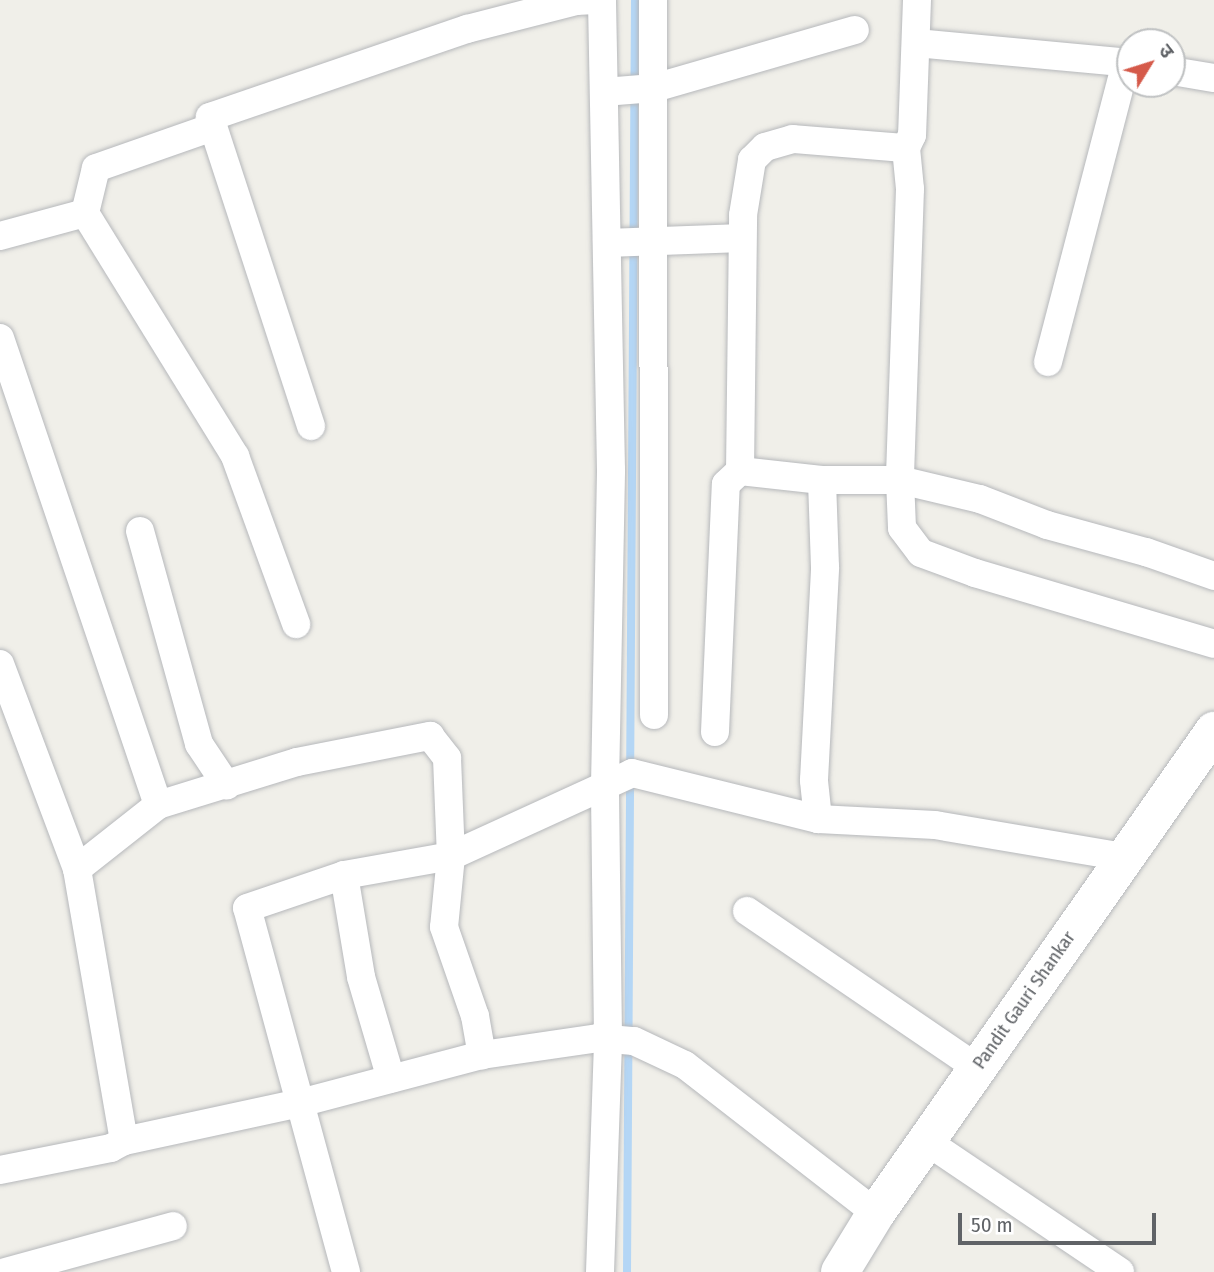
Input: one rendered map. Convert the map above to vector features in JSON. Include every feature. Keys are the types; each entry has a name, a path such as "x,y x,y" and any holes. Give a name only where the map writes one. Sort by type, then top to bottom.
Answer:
{"street":[{"path":"311,426 210,117 467,29 576,1 595,0"},
{"path":"600,1272 608,1038 605,785 611,470 602,0"},
{"path":"653,0 656,239 654,715"},
{"path":"917,0 912,135 906,148 910,189 900,480 902,528 921,553 975,573 1214,645"},
{"path":"604,92 654,88 855,30"},
{"path":"916,43 1116,62"},
{"path":"1186,73 1214,78"},
{"path":"1048,362 1119,98"},
{"path":"213,127 96,167 85,213 236,456 296,624"},
{"path":"715,732 726,484 740,471 742,237 752,160 765,147 793,139 906,148"},
{"path":"0,236 85,213"},
{"path":"607,243 742,237"},
{"path":"0,338 158,805"},
{"path":"740,471 822,480 900,480 980,499 1047,525 1146,552 1214,576"},
{"path":"818,819 814,780 825,567 822,480"},
{"path":"140,531 199,744 227,786"},
{"path":"0,664 8,711 76,869 124,1141"},
{"name":"Pandit Gauri Shankar","path":"845,1270 876,1213 1214,731"},
{"path":"76,869 158,805 227,786 297,762 430,736 447,758 451,856 444,928 475,1016 482,1055"},
{"path":"345,1272 247,908 344,875 451,856 632,773 818,819 935,825 1125,857"},
{"path":"344,875 361,977 391,1079"},
{"path":"747,911 977,1068"},
{"path":"0,1170 111,1148 124,1141 300,1103 482,1055 608,1038 634,1041 685,1065 876,1213"},
{"path":"926,1141 1120,1272"},
{"path":"5,1272 173,1226"}],"waterway":[{"path":"627,1272 635,0"}]}
